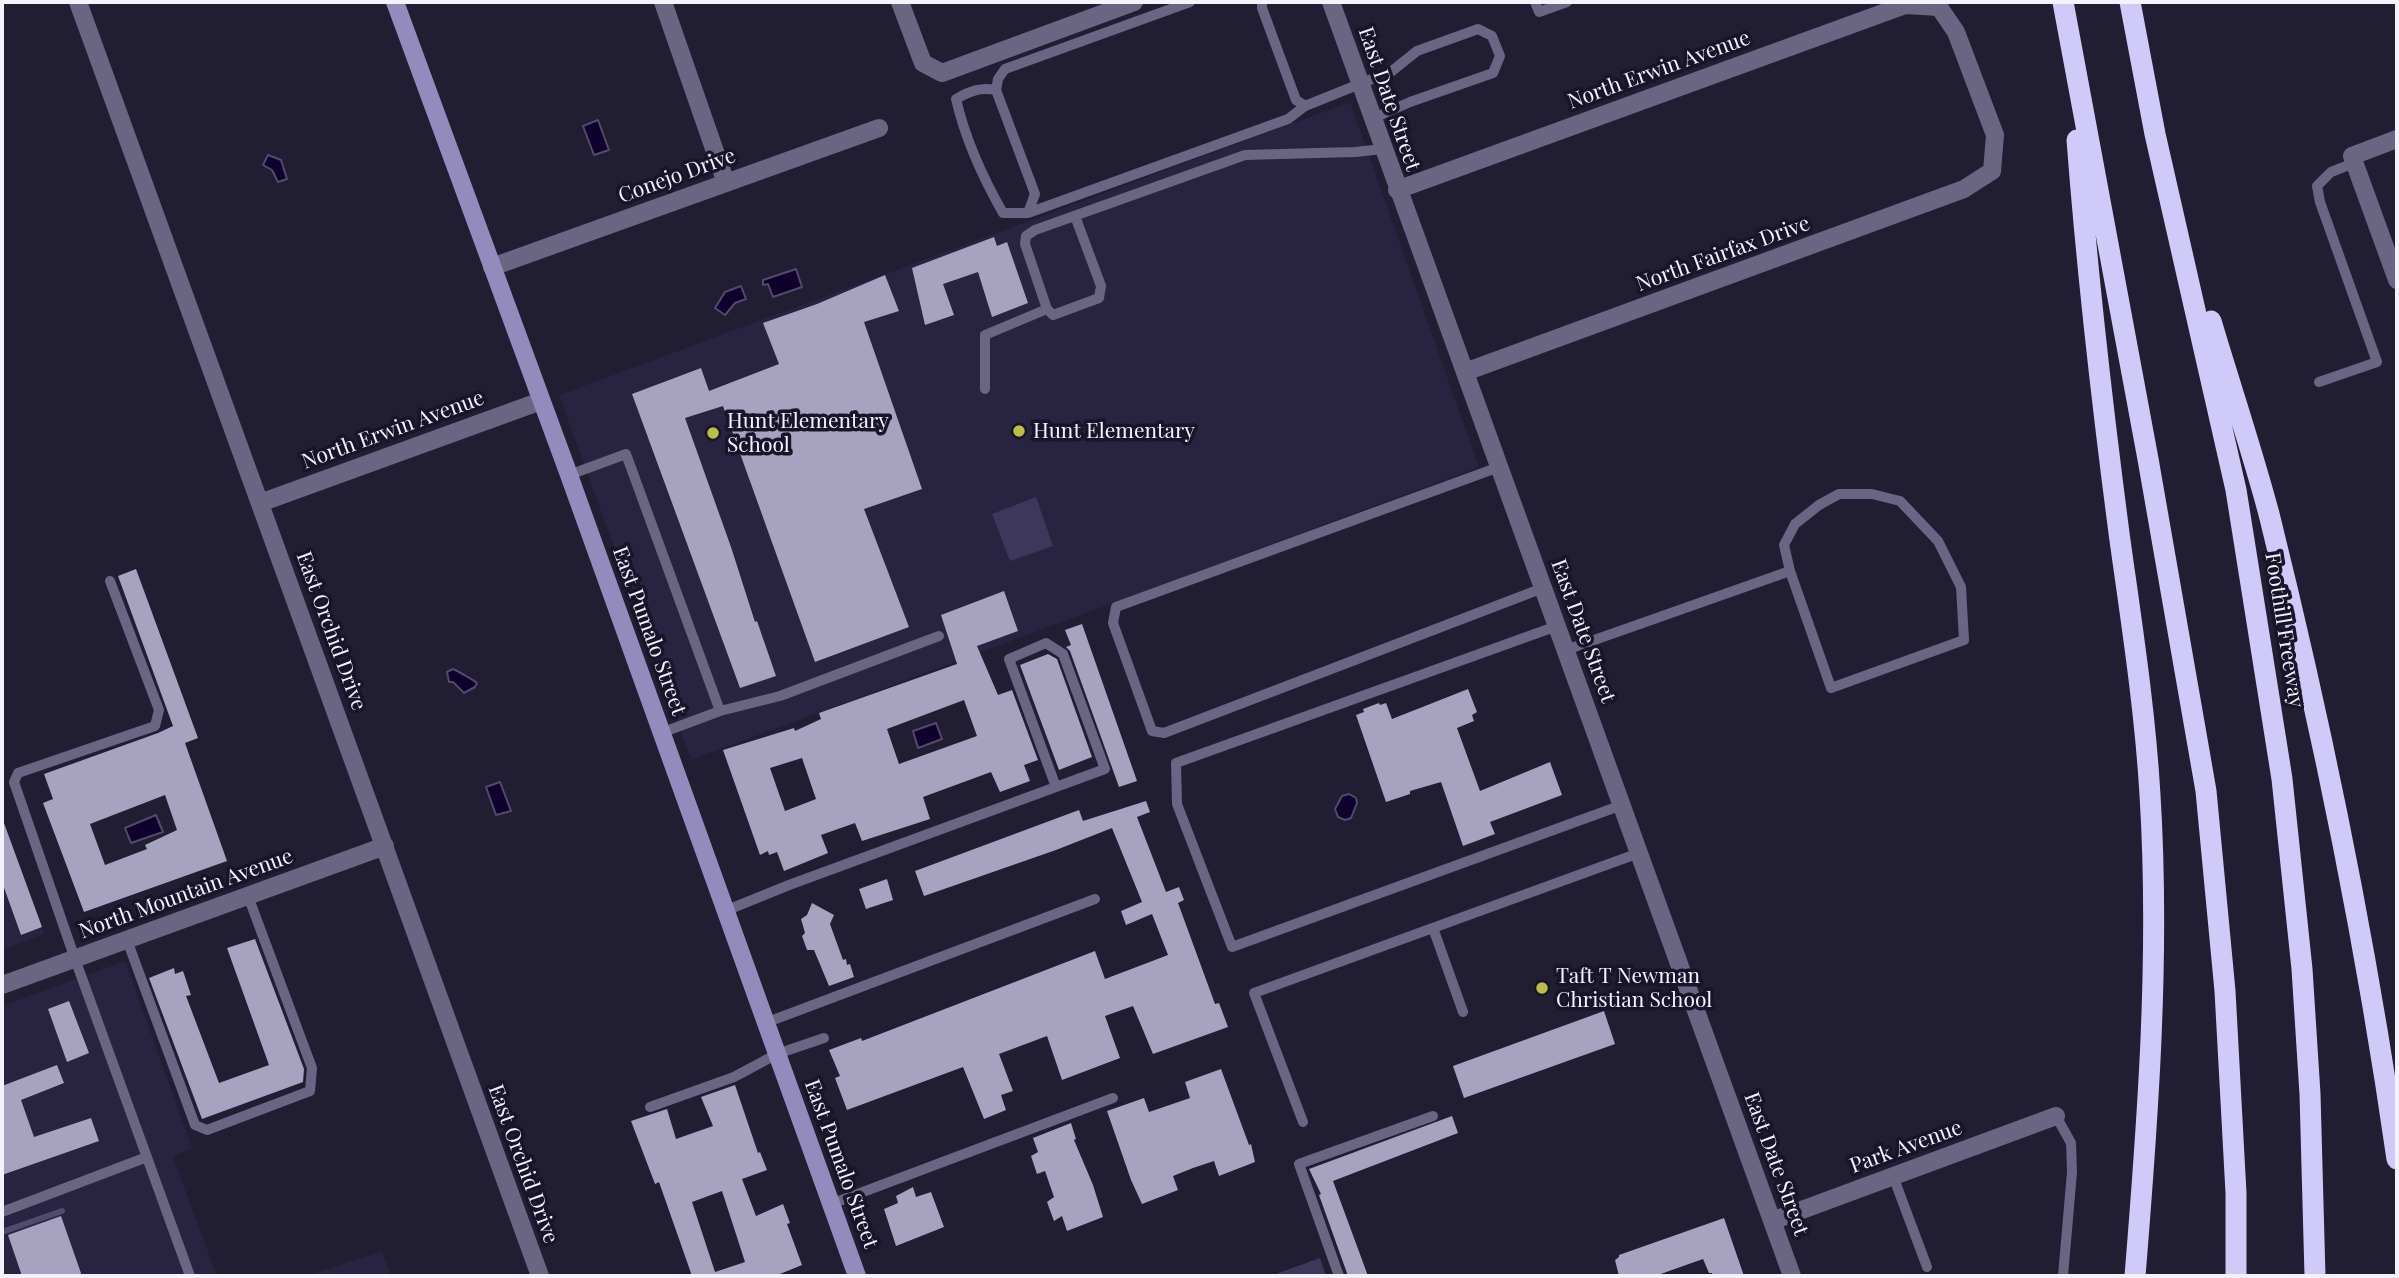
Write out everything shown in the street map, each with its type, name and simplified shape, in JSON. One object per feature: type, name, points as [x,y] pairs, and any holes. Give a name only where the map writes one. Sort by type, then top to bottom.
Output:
[{"type":"highway","points":[[2063,2],[2148,459],[2206,791],[2225,1005],[2236,1193],[2236,1276]]},
{"type":"highway","name":"Foothill Freeway","points":[[2130,2],[2155,134],[2236,490],[2283,779],[2302,969],[2311,1094],[2315,1276]]},
{"type":"highway","points":[[2068,30],[2087,273],[2137,668],[2150,795],[2154,898],[2149,1103],[2135,1276]]},
{"type":"highway","points":[[2155,134],[2271,526],[2338,814],[2362,934],[2397,1159]]},
{"type":"street","name":"East Orchid Drive","points":[[78,2],[540,1276]]},
{"type":"street","name":"East Pumalo Street","points":[[395,2],[569,475],[857,1276]]},
{"type":"street","points":[[663,2],[726,183]]},
{"type":"street","points":[[900,2],[923,62],[942,73],[1134,2]]},
{"type":"street","name":"East Date Street","points":[[1331,2],[1792,1276]]},
{"type":"street","name":"North Erwin Avenue","points":[[1397,190],[1905,5],[1939,4]]},
{"type":"street","name":"North Fairfax Drive","points":[[1465,372],[1964,190],[1992,171],[1994,135],[1956,32],[1939,4]]},
{"type":"street","name":"Conejo Drive","points":[[492,267],[878,128]]},
{"type":"street","points":[[2397,139],[2353,160],[2397,280]]},
{"type":"street","name":"North Erwin Avenue","points":[[260,503],[541,401]]},
{"type":"street","name":"North Mountain Avenue","points":[[2,985],[385,846]]},
{"type":"street","name":"Park Avenue","points":[[1773,1221],[2056,1116]]},
{"type":"lane","points":[[1028,213],[1035,194],[996,90],[998,79],[1005,69],[1190,2]]},
{"type":"lane","points":[[1262,2],[1296,100],[1305,106]]},
{"type":"lane","points":[[1535,2],[1539,12],[1567,2]]},
{"type":"lane","points":[[996,90],[984,88],[956,99],[960,116],[990,191],[1003,213],[1028,213],[1288,119],[1305,106],[1392,71],[1417,51],[1478,29],[1492,36],[1500,56],[1493,73],[1410,102],[1372,119]]},
{"type":"lane","points":[[1075,216],[1101,286],[1099,298],[1053,315],[1047,309],[1026,244],[1026,236],[1035,230],[1245,155],[1383,149]]},
{"type":"lane","points":[[2319,382],[2377,362],[2320,202],[2317,186],[2330,172],[2353,160]]},
{"type":"lane","points":[[985,389],[985,335],[1047,309]]},
{"type":"lane","points":[[569,475],[626,454],[720,711]]},
{"type":"lane","points":[[1499,467],[1116,607],[1113,623],[1152,731],[1164,733],[1543,588]]},
{"type":"lane","points":[[1839,494],[1872,494],[1900,501],[1938,541],[1961,587],[1964,640],[1830,688],[1790,570],[1784,545],[1795,524],[1819,505],[1839,494]]},
{"type":"lane","points":[[1566,650],[1790,570]]},
{"type":"lane","points":[[110,581],[159,710],[155,726],[18,773],[14,782],[190,1276]]},
{"type":"lane","points":[[1557,626],[1176,764],[1177,804],[1232,947],[1622,805]]},
{"type":"lane","points":[[661,733],[720,711],[780,696],[939,636]]},
{"type":"lane","points":[[725,911],[1105,769],[1063,654],[1046,643],[1009,659],[1056,787]]},
{"type":"lane","points":[[1303,1122],[1254,993],[1639,853]]},
{"type":"lane","points":[[127,940],[195,1125],[207,1129],[310,1091],[312,1068],[248,895]]},
{"type":"lane","points":[[765,1023],[1095,899]]},
{"type":"lane","points":[[1433,928],[1463,1012]]},
{"type":"lane","points":[[650,1107],[734,1077],[777,1054],[824,1038]]},
{"type":"lane","points":[[831,1204],[1113,1098]]},
{"type":"lane","points":[[1339,1276],[1299,1164],[1433,1116]]},
{"type":"lane","points":[[2056,1116],[2071,1143],[2072,1172],[2063,1276]]},
{"type":"lane","points":[[2,1212],[147,1157]]},
{"type":"lane","points":[[1893,1176],[1927,1267]]},
{"type":"shaded area","name":"Hunt Elementary","points":[[1350,102],[1479,467],[691,760],[559,395]]},
{"type":"shaded area","points":[[598,120],[609,150],[594,155],[583,126]]},
{"type":"shaded area","points":[[268,155],[281,160],[287,179],[278,182],[272,170],[263,165]]},
{"type":"shaded area","points":[[796,269],[802,287],[773,297],[768,284],[763,285],[763,280]]},
{"type":"shaded area","points":[[741,286],[746,299],[735,303],[725,315],[715,308],[725,292]]},
{"type":"shaded area","points":[[1036,497],[1053,546],[1010,561],[992,514]]},
{"type":"shaded area","points":[[453,669],[477,683],[475,687],[464,693],[453,682],[449,682],[447,672]]},
{"type":"shaded area","points":[[936,723],[942,739],[918,748],[913,731]]},
{"type":"shaded area","points":[[500,782],[511,811],[496,815],[486,787]]},
{"type":"shaded area","points":[[1349,794],[1356,798],[1357,803],[1351,818],[1345,820],[1338,817],[1335,809],[1342,796]]},
{"type":"shaded area","points":[[156,815],[163,832],[131,843],[125,828]]},
{"type":"shaded area","points":[[2,818],[44,934],[2,950]]},
{"type":"shaded area","points":[[125,961],[192,1148],[173,1157],[217,1276],[2,1276],[2,1006]]},
{"type":"shaded area","points":[[382,1251],[391,1276],[305,1276]]},
{"type":"shaded area","points":[[1320,1258],[1326,1276],[1270,1276]]},
{"type":"building","points":[[994,237],[997,246],[1007,242],[1028,303],[992,317],[978,272],[943,284],[954,315],[925,325],[912,268]]},
{"type":"building","points":[[885,275],[899,311],[864,322],[922,489],[864,509],[909,627],[815,662],[723,406],[685,418],[776,676],[740,688],[632,394],[701,368],[709,391],[779,364],[763,323]]},
{"type":"building","points":[[136,569],[198,738],[185,743],[227,861],[84,912],[43,803],[53,799],[44,774],[173,726],[118,576]],"holes":[[[165,795],[177,830],[145,845],[147,849],[105,865],[90,824]]]},
{"type":"building","points":[[1004,591],[1018,631],[977,646],[998,695],[1012,690],[1038,760],[1024,765],[1030,781],[1000,792],[991,772],[923,797],[930,819],[862,841],[855,823],[821,835],[828,853],[784,871],[777,852],[769,855],[768,851],[760,855],[723,750],[794,728],[795,731],[821,719],[819,713],[957,664],[941,615]],"holes":[[[964,700],[977,736],[899,764],[887,729]],[[802,758],[816,799],[785,811],[770,768]]]},
{"type":"building","points":[[1082,624],[1137,781],[1119,787],[1070,651],[1066,647],[1071,645],[1065,630]]},
{"type":"building","points":[[1048,654],[1057,659],[1092,757],[1059,770],[1020,665]]},
{"type":"building","points":[[1468,689],[1477,712],[1472,715],[1474,721],[1457,728],[1480,791],[1550,762],[1562,795],[1490,822],[1495,834],[1463,846],[1441,782],[1410,791],[1410,794],[1386,802],[1356,715],[1364,712],[1363,709],[1386,703],[1392,719]]},
{"type":"building","points":[[1146,801],[1150,812],[1137,817],[1166,892],[1179,887],[1184,900],[1178,903],[1215,1004],[1219,1003],[1228,1027],[1153,1054],[1133,1006],[1105,1016],[1120,1058],[1062,1080],[1047,1036],[999,1054],[1013,1091],[1001,1095],[1006,1110],[984,1119],[963,1067],[847,1110],[835,1078],[840,1076],[829,1050],[861,1038],[862,1041],[1095,951],[1105,979],[1168,955],[1152,914],[1126,925],[1121,911],[1142,902],[1112,828],[924,896],[915,871],[1079,810],[1083,821]]},
{"type":"building","points":[[4,823],[42,927],[21,935],[2,882]]},
{"type":"building","points":[[887,879],[893,900],[866,909],[859,889]]},
{"type":"building","points":[[812,903],[834,915],[830,924],[843,960],[846,959],[847,965],[850,964],[854,977],[829,986],[814,950],[807,950],[802,936],[805,933],[801,919],[807,915]]},
{"type":"building","points":[[255,939],[304,1069],[303,1082],[202,1119],[149,978],[174,968],[175,974],[183,971],[191,995],[186,996],[219,1083],[269,1065],[227,948]]},
{"type":"building","points":[[69,1001],[89,1053],[67,1062],[48,1009]]},
{"type":"building","points":[[1604,1011],[1615,1044],[1464,1098],[1453,1066]]},
{"type":"building","points":[[57,1065],[64,1083],[21,1100],[34,1137],[91,1118],[99,1141],[2,1175],[2,1086]]},
{"type":"building","points":[[1221,1069],[1249,1145],[1251,1144],[1255,1162],[1219,1176],[1214,1161],[1193,1168],[1173,1176],[1178,1190],[1142,1204],[1107,1111],[1144,1098],[1149,1112],[1190,1098],[1185,1082]]},
{"type":"building","points":[[735,1085],[758,1153],[760,1152],[767,1170],[742,1179],[756,1216],[783,1204],[790,1223],[787,1224],[802,1265],[775,1276],[692,1276],[659,1182],[655,1184],[631,1121],[667,1109],[676,1139],[713,1126],[701,1097]],"holes":[[[722,1191],[745,1262],[715,1272],[692,1202]]]},
{"type":"building","points":[[1452,1116],[1458,1133],[1333,1181],[1368,1276],[1348,1276],[1319,1195],[1321,1194],[1309,1169]]},
{"type":"building","points":[[1071,1123],[1076,1139],[1074,1140],[1103,1217],[1067,1231],[1062,1216],[1054,1221],[1047,1202],[1054,1197],[1045,1171],[1037,1174],[1031,1156],[1038,1152],[1033,1138]]},
{"type":"building","points":[[913,1187],[916,1197],[931,1192],[944,1227],[896,1246],[884,1209],[898,1203],[896,1196]]},
{"type":"building","points":[[61,1216],[82,1276],[22,1276],[8,1235]]},
{"type":"building","points":[[1724,1218],[1744,1276],[1713,1276],[1703,1259],[1655,1276],[1619,1276],[1615,1260],[1619,1255]]},
{"type":"waterway","points":[[2,1232],[62,1211]]},
{"type":"place","name":"Hunt Elementary","points":[[1019,431]]},
{"type":"place","name":"Hunt Elementary School","points":[[713,433]]},
{"type":"place","name":"Taft T Newman Christian School","points":[[1542,988]]}]
